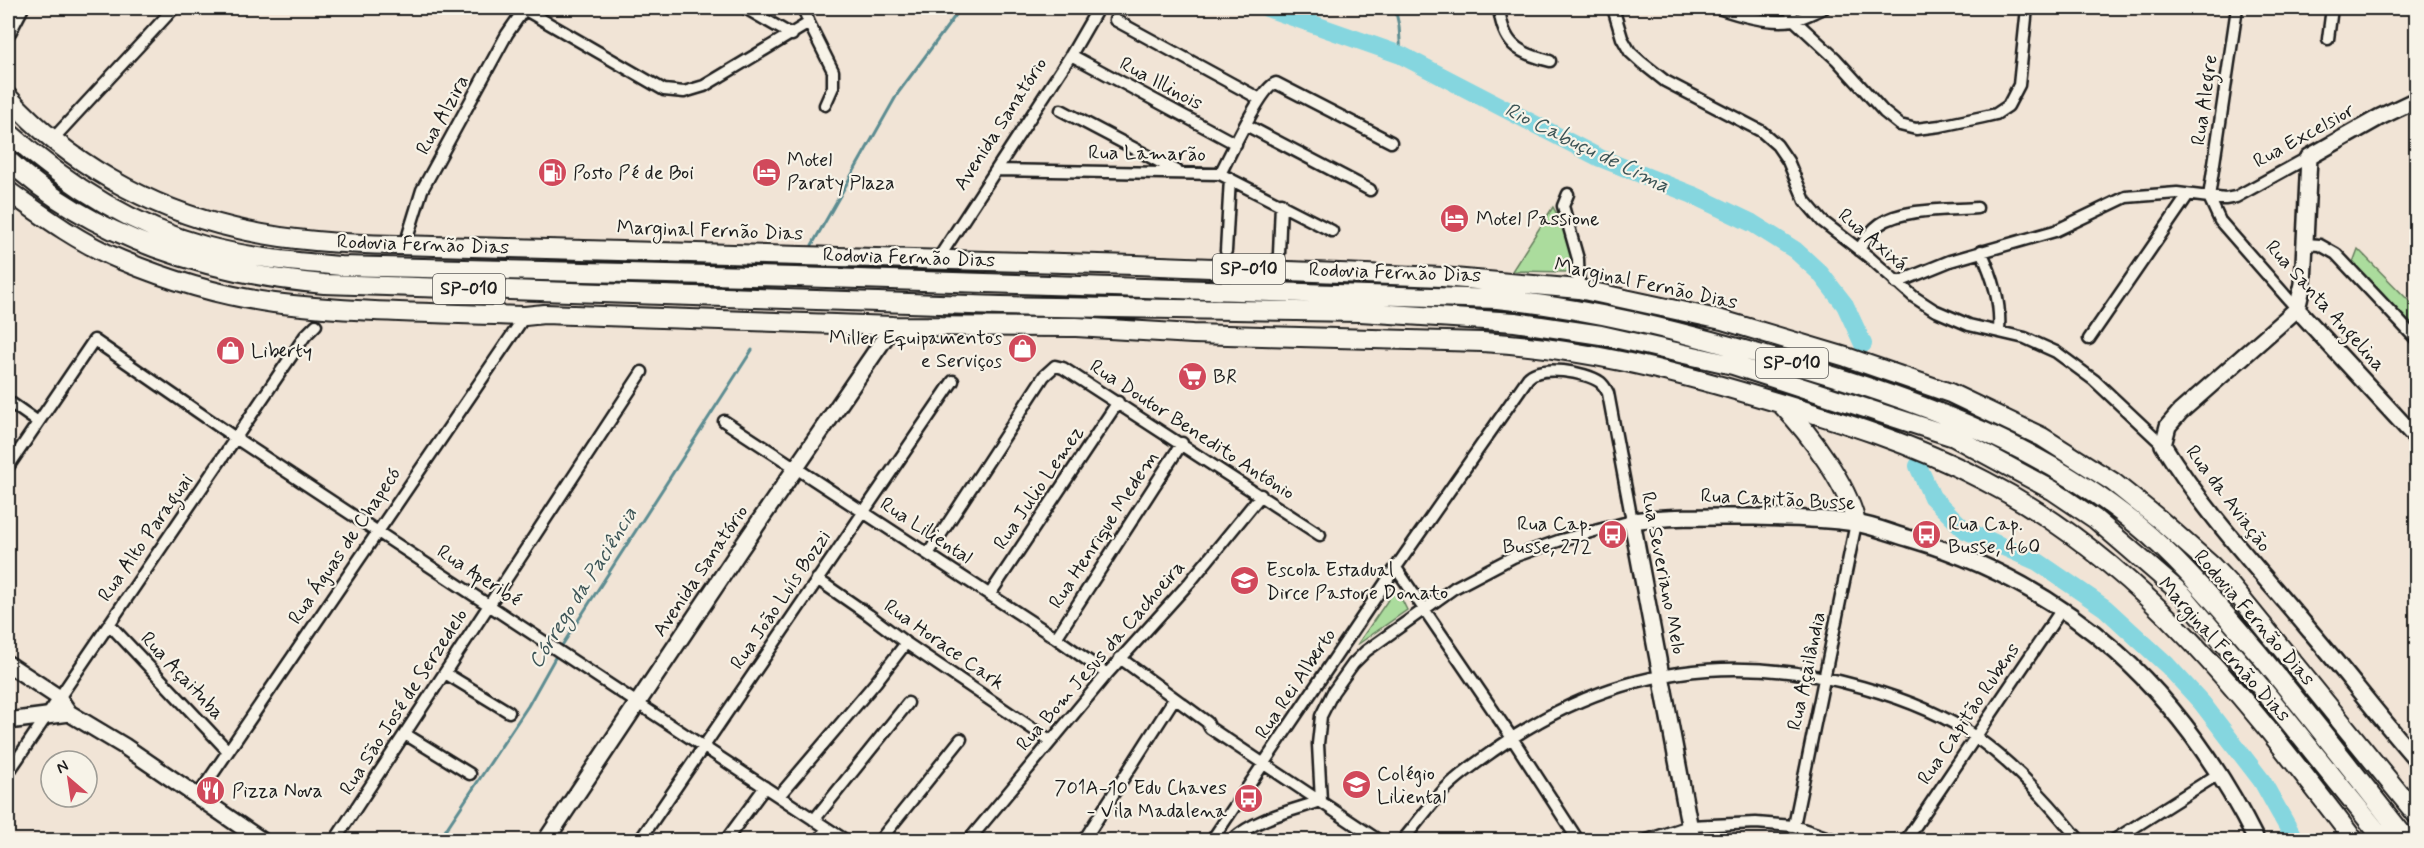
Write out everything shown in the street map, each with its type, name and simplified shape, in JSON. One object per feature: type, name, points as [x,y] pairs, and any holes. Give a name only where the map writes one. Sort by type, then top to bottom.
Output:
[{"type":"highway","name":"Marginal Fernão Dias","points":[[8,97],[52,140],[76,158],[146,198],[192,216],[235,229],[309,239],[405,245],[938,259],[1442,277],[1579,289],[1695,313],[1846,357],[1950,393],[2042,437],[2113,482],[2212,566],[2301,670],[2416,814]]},
{"type":"highway","name":"Rodovia Fernão Dias","points":[[8,132],[66,178],[108,205],[153,226],[202,245],[243,255],[289,262],[340,266],[795,277],[1497,299],[1567,308],[1677,331],[1828,374],[1962,421],[2055,468],[2107,502],[2149,535],[2199,582],[2408,840]]},
{"type":"highway","name":"Rodovia Fernão Dias","points":[[8,160],[44,189],[119,232],[163,251],[203,264],[281,280],[324,284],[991,306],[1360,312],[1515,322],[1601,335],[1732,365],[1954,438],[2052,490],[2095,519],[2183,595],[2260,686],[2384,840]]},
{"type":"highway","name":"Marginal Fernão Dias","points":[[8,191],[76,236],[118,259],[172,279],[218,292],[273,303],[342,309],[525,316],[544,314],[893,326],[1076,327],[1193,334],[1508,343],[1627,362],[1686,375],[1858,426],[1956,467],[2007,493],[2080,540],[2127,577],[2192,641],[2297,767],[2354,840]]},
{"type":"highway","points":[[1780,404],[1800,424],[1823,457],[1849,501],[1856,523]]},
{"type":"street","points":[[8,29],[20,8]]},
{"type":"street","points":[[52,140],[174,8]]},
{"type":"street","points":[[524,8],[664,90],[674,93],[704,86],[809,23]]},
{"type":"street","name":"Rua Alzira","points":[[405,245],[422,190],[507,34],[524,8]]},
{"type":"street","points":[[745,8],[792,35]]},
{"type":"street","points":[[803,8],[833,71],[833,87],[825,105]]},
{"type":"street","points":[[1499,8],[1504,33],[1516,49],[1530,56],[1550,61]]},
{"type":"street","name":"Rua Axixá","points":[[1613,8],[1622,38],[1630,52],[1665,81],[1761,131],[1777,145],[1788,161],[1797,186],[1812,210],[1832,230],[1859,250],[1896,283],[1914,297],[1952,318],[1969,325],[1999,331],[2041,344],[2081,369],[2163,446]]},
{"type":"street","points":[[1718,8],[1754,18],[1794,20],[1824,8]]},
{"type":"street","points":[[1789,8],[1794,20],[1836,59],[1884,112],[1900,125],[1916,129],[1996,114],[2008,106],[2019,85],[2027,8]]},
{"type":"street","name":"Rua Alegre","points":[[2209,197],[2237,8]]},
{"type":"street","points":[[2328,39],[2332,8]]},
{"type":"street","name":"Avenida Sanatório","points":[[938,259],[998,170],[1097,10]]},
{"type":"street","points":[[1115,21],[1260,99]]},
{"type":"street","name":"Rua Illinois","points":[[1071,55],[1236,144]]},
{"type":"street","name":"Rua Lamarão","points":[[998,170],[1180,173],[1225,176],[1236,144],[1260,99],[1271,85],[1279,83],[1391,142]]},
{"type":"street","name":"Rua Excelsior","points":[[1896,283],[1980,251],[2055,231],[2126,197],[2162,194],[2225,199],[2236,197],[2380,117],[2416,100]]},
{"type":"street","points":[[1061,110],[1180,173]]},
{"type":"street","points":[[1246,125],[1370,190]]},
{"type":"street","points":[[2297,309],[2303,284],[2309,157]]},
{"type":"street","points":[[1227,251],[1225,176],[1332,231]]},
{"type":"street","points":[[1568,194],[1563,206],[1578,259],[1579,289]]},
{"type":"street","points":[[2089,339],[2188,195]]},
{"type":"street","name":"Rua Santa Angelina","points":[[2209,197],[2220,220],[2297,309],[2415,432]]},
{"type":"street","points":[[1279,254],[1281,203]]},
{"type":"street","points":[[1859,250],[1869,234],[1881,223],[1899,215],[1977,208]]},
{"type":"street","points":[[2305,244],[2320,245],[2336,254],[2416,339]]},
{"type":"street","points":[[1980,251],[1994,279],[1999,331]]},
{"type":"street","name":"Rua da Aviação","points":[[2297,309],[2180,412],[2168,426],[2163,446],[2187,483],[2256,571],[2331,654],[2416,759]]},
{"type":"street","name":"Rua Águas de Chapecó","points":[[197,797],[525,316]]},
{"type":"street","name":"Rua Alto Paraguai","points":[[8,773],[305,336],[316,325]]},
{"type":"street","name":"Avenida Sanatório","points":[[546,840],[893,326]]},
{"type":"street","name":"Rua Aperibé","points":[[38,422],[94,340],[237,439],[845,840]]},
{"type":"street","name":"Rua Doutor Benedito Antônio","points":[[928,554],[1052,367],[1064,368],[1320,535]]},
{"type":"street","name":"Rua Severiano Melo","points":[[1534,372],[1549,370],[1576,374],[1593,378],[1605,387],[1691,833]]},
{"type":"street","name":"Rua São José de Serzedelo","points":[[335,840],[642,372]]},
{"type":"street","name":"Rua Rei Alberto","points":[[1212,840],[1396,567],[1534,372]]},
{"type":"street","name":"Rua João Luís Bozzi","points":[[640,840],[953,381]]},
{"type":"street","points":[[8,402],[38,422],[8,467]]},
{"type":"street","name":"Rua Julio Lemez","points":[[990,594],[1118,402]]},
{"type":"street","name":"Rua Liliental","points":[[724,421],[990,594],[1107,674]]},
{"type":"street","name":"Rua Henrique Medem","points":[[1056,638],[1182,443]]},
{"type":"street","name":"Rua Bom Jesus da Cachoeira","points":[[969,840],[1120,658],[1190,582],[1261,495]]},
{"type":"street","name":"Rua Capitão Busse","points":[[1322,801],[1318,731],[1327,702],[1353,664],[1366,651],[1454,588],[1513,557],[1561,540],[1632,521],[1697,517],[1794,518],[1856,523],[1969,559],[2013,580],[2062,609],[2096,633],[2149,682],[2169,704],[2220,773],[2256,840]]},
{"type":"street","name":"Rua Açailândia","points":[[1794,826],[1856,523]]},
{"type":"street","points":[[1396,567],[1578,840]]},
{"type":"street","name":"Rua Horace Cark","points":[[817,579],[906,643],[1051,741]]},
{"type":"street","name":"Rua Capitão Rubens","points":[[1906,840],[2062,609]]},
{"type":"street","name":"Rua Açaituba","points":[[109,624],[228,751]]},
{"type":"street","points":[[779,796],[876,682],[906,643]]},
{"type":"street","points":[[1120,658],[1207,722],[1210,728],[1378,840]]},
{"type":"street","points":[[8,664],[58,698],[69,713],[124,746],[261,840]]},
{"type":"street","points":[[1403,840],[1447,787],[1466,770],[1554,712],[1578,701],[1661,674],[1748,668],[1824,676],[1883,693],[1934,714],[1976,737],[2038,790],[2079,840]]},
{"type":"street","points":[[445,673],[509,712]]},
{"type":"street","points":[[1084,840],[1174,699]]},
{"type":"street","points":[[814,820],[908,704]]},
{"type":"street","points":[[8,721],[69,713]]},
{"type":"street","points":[[405,734],[470,774]]},
{"type":"street","points":[[880,840],[962,740]]},
{"type":"street","points":[[2114,840],[2220,773]]},
{"type":"street","points":[[726,840],[765,787]]},
{"type":"street","points":[[1232,840],[1250,827],[1272,817],[1322,801]]},
{"type":"street","points":[[1647,840],[1756,823],[1794,826],[1835,840]]},
{"type":"street","points":[[818,840],[827,829]]},
{"type":"green space","points":[[1553,207],[1571,248],[1571,265],[1568,272],[1512,271]]},
{"type":"green space","points":[[2358,249],[2416,308],[2416,334],[2352,265]]},
{"type":"green space","points":[[1394,591],[1398,592],[1407,610],[1357,645]]},
{"type":"waterway","name":"Córrego da Paciência","points":[[812,245],[898,93],[961,8]]},
{"type":"waterway","name":"Rio Cabuçu de Cima","points":[[1267,8],[1401,55],[1600,158],[1693,195],[1752,223],[1795,250],[1820,273],[1845,305],[1863,344]]},
{"type":"waterway","points":[[1395,8],[1401,55]]},
{"type":"waterway","name":"Córrego da Paciência","points":[[439,840],[528,706],[561,647],[752,350]]},
{"type":"waterway","name":"Rio Cabuçu de Cima","points":[[1918,466],[1932,497],[1965,530],[2038,562],[2105,608],[2167,665],[2202,703],[2262,781],[2295,840]]},
{"type":"place","name":"Motel Paraty Plaza","points":[[766,172]]},
{"type":"place","name":"Posto Pé de Boi","points":[[552,173]]},
{"type":"place","name":"Motel Passione","points":[[1455,219]]},
{"type":"place","name":"Miller Equipamentos e Serviços","points":[[1023,349]]},
{"type":"place","name":"Liberty","points":[[230,351]]},
{"type":"place","name":"BR","points":[[1192,377]]},
{"type":"place","name":"Rua Cap. Busse, 272","points":[[1613,535]]},
{"type":"place","name":"Rua Cap. Busse, 460","points":[[1927,535]]},
{"type":"place","name":"Escola Estadual Dirce Pastore Donato","points":[[1245,581]]},
{"type":"place","name":"Colégio Liliental","points":[[1356,785]]},
{"type":"place","name":"Pizza Nova","points":[[211,791]]},
{"type":"place","name":"701A-10 Edu Chaves - Vila Madalena","points":[[1248,799]]}]
